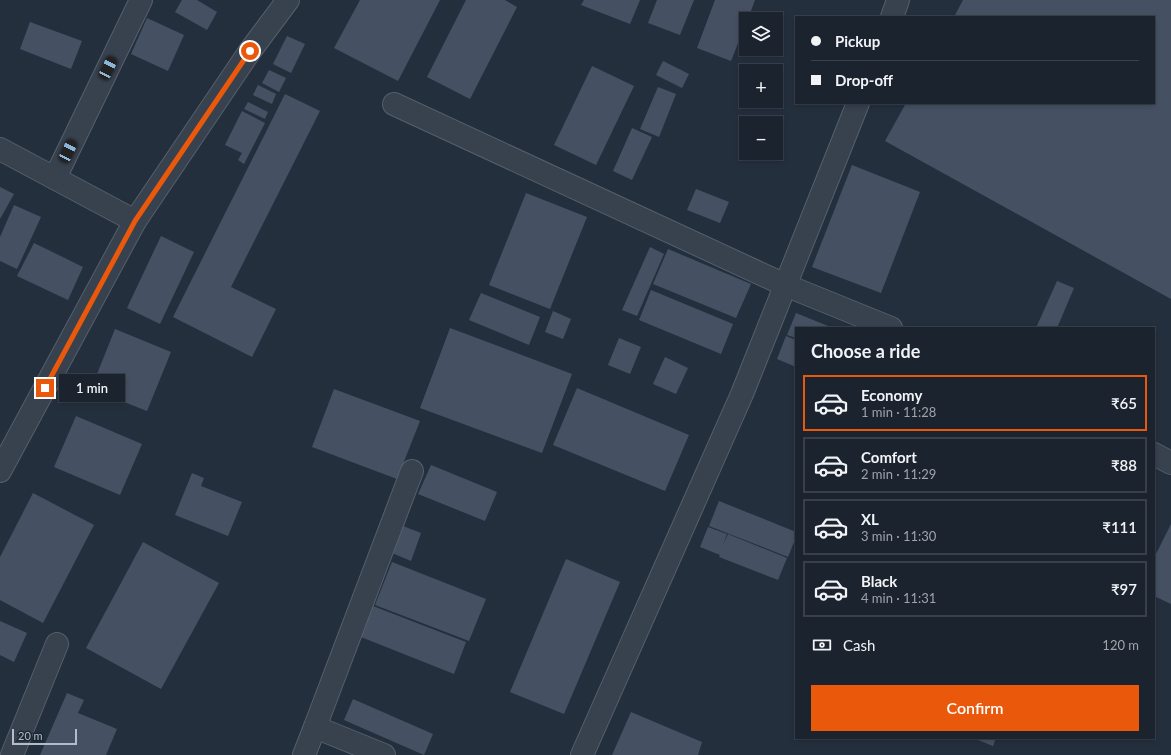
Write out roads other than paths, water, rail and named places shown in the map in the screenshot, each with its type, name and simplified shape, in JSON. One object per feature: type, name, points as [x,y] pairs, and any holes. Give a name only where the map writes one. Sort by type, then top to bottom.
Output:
[{"type":"street","points":[[55,178],[141,0]]},
{"type":"street","points":[[0,471],[135,221],[250,51],[288,0]]},
{"type":"street","points":[[892,16],[898,0]]},
{"type":"street","points":[[394,104],[785,285],[889,327]]},
{"type":"street","points":[[582,755],[742,394],[858,104]]},
{"type":"street","points":[[0,149],[135,221]]},
{"type":"street","points":[[1155,455],[1171,463]]},
{"type":"street","points":[[304,755],[412,471]]},
{"type":"street","points":[[12,755],[57,644]]},
{"type":"street","points":[[315,727],[384,755]]}]
